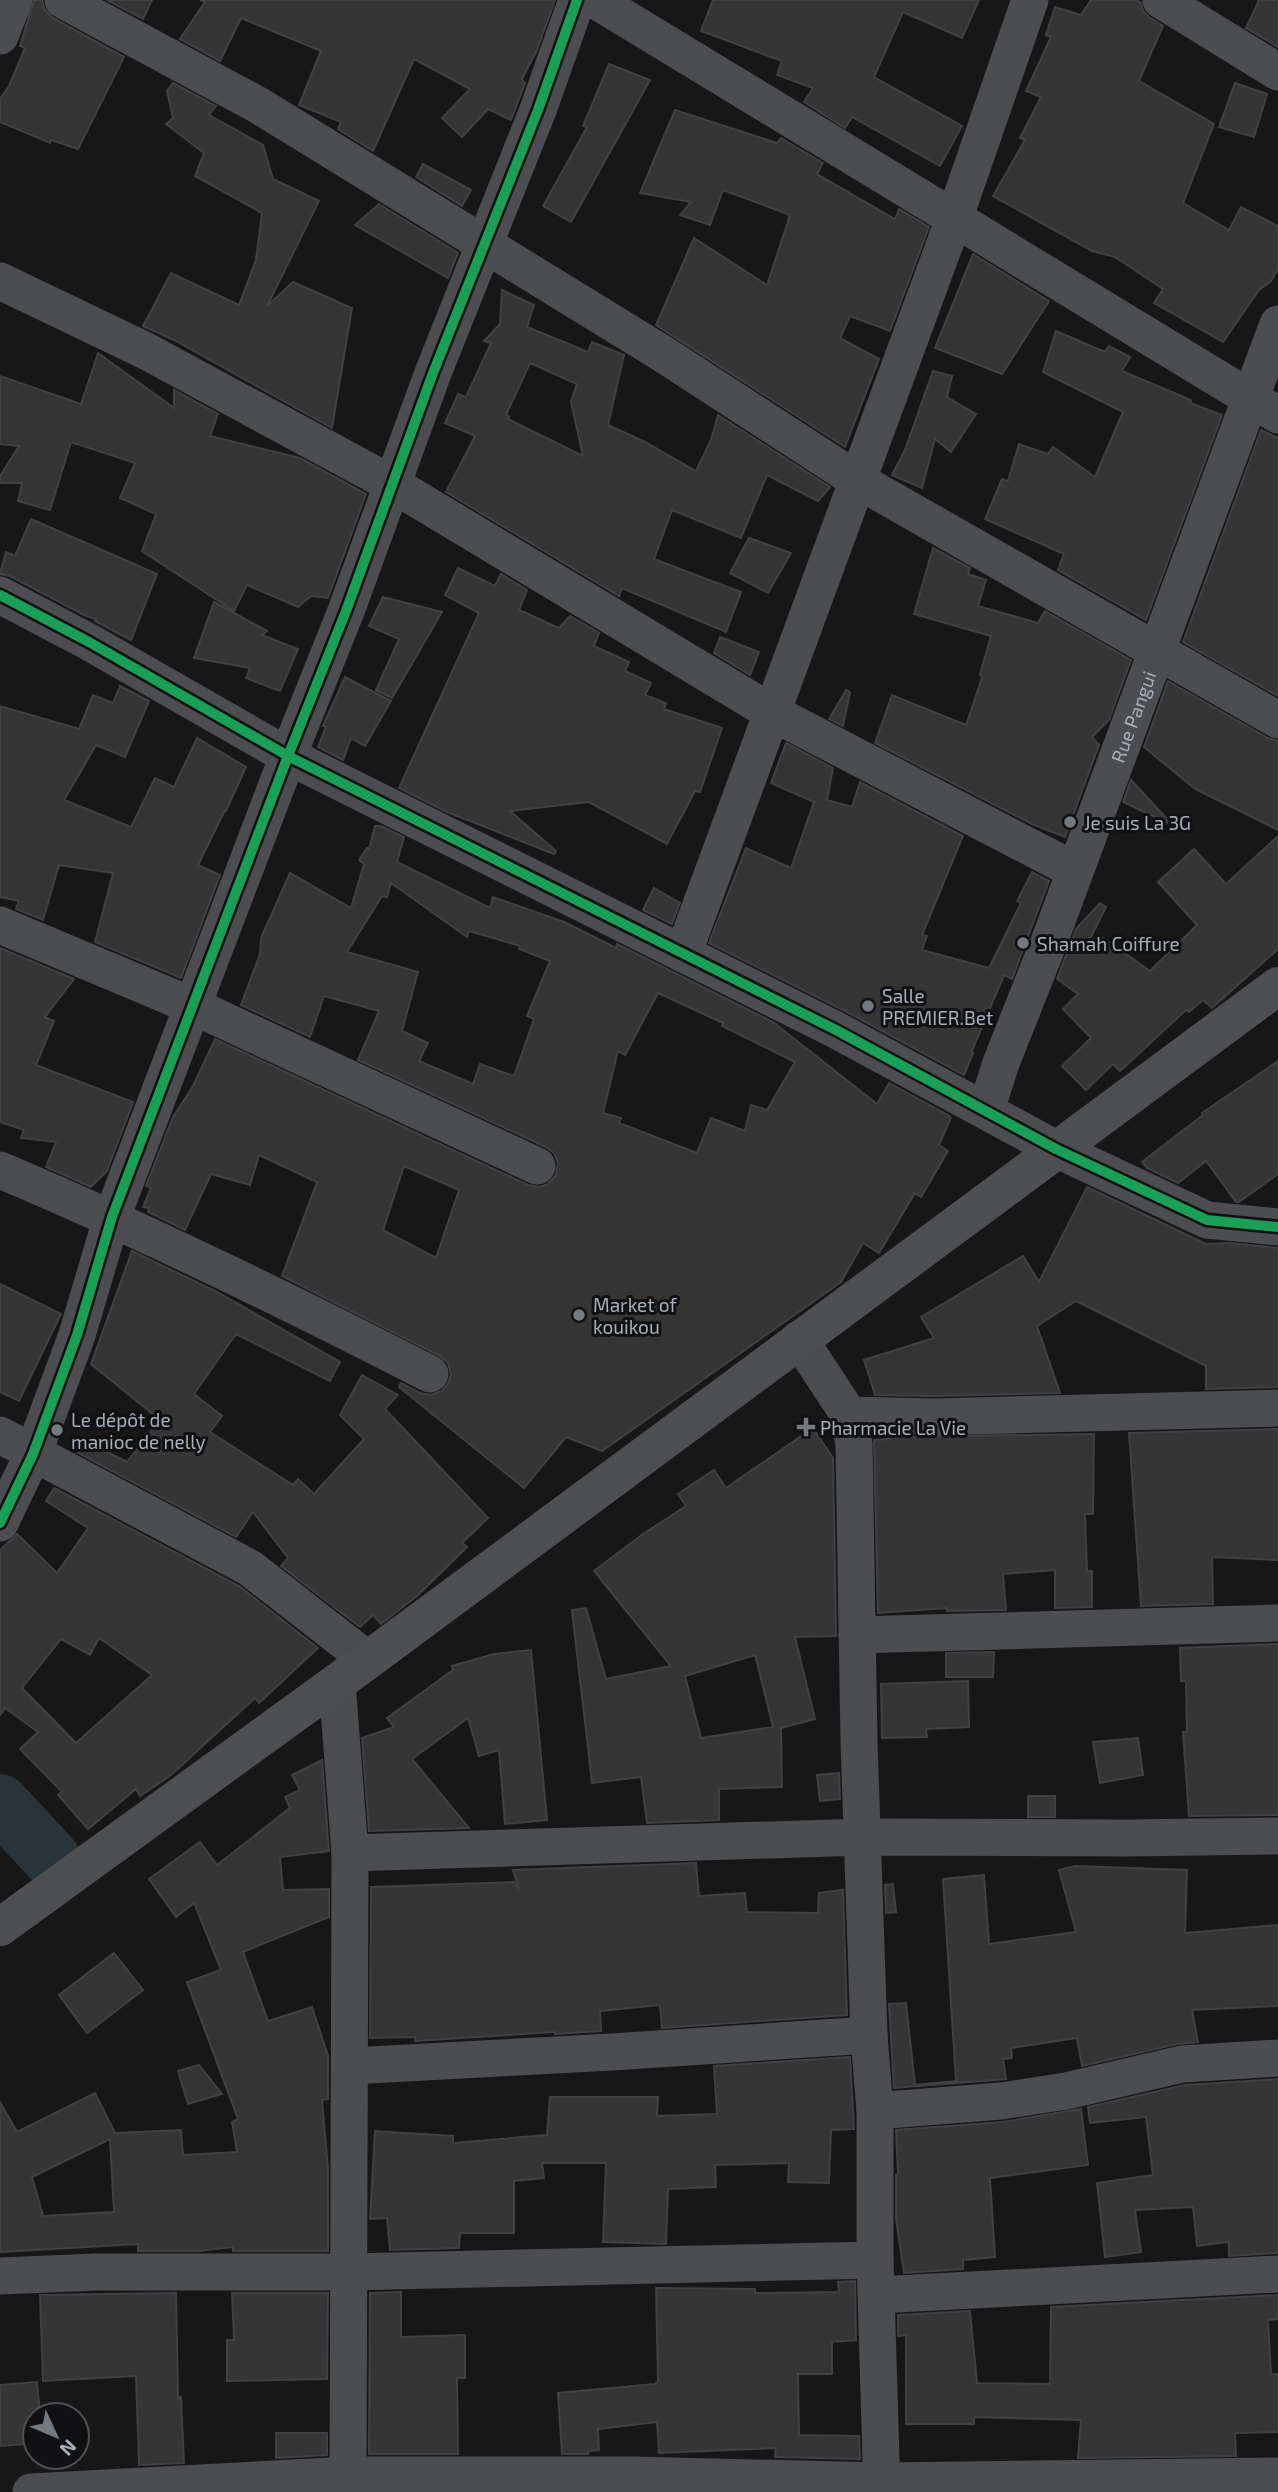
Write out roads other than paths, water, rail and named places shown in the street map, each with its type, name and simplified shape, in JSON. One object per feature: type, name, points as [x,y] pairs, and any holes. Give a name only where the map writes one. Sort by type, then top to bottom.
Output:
[{"type":"highway","points":[[0,1927],[368,1660],[1278,986]]},
{"type":"street","points":[[0,36],[14,0]]},
{"type":"street","points":[[63,0],[258,105],[663,354],[857,480],[1278,720]]},
{"type":"street","points":[[0,1522],[33,1454],[77,1335],[112,1217],[346,611],[484,244],[538,110],[577,0]]},
{"type":"street","points":[[595,0],[1264,407]]},
{"type":"street","points":[[682,954],[954,219],[1030,0]]},
{"type":"street","points":[[1161,0],[1278,72]]},
{"type":"street","points":[[0,281],[145,351],[393,484],[771,712],[1074,870]]},
{"type":"street","name":"Rue Pangui","points":[[986,1110],[1001,1063],[1049,942],[1156,649],[1264,407],[1278,324]]},
{"type":"street","points":[[0,595],[89,642],[288,756],[836,1030],[1056,1149],[1207,1220],[1278,1227]]},
{"type":"street","points":[[0,925],[193,1006],[537,1166]]},
{"type":"street","points":[[0,1170],[112,1217],[285,1299],[430,1374]]},
{"type":"street","points":[[799,1339],[849,1415],[854,1445],[869,2035],[875,2111],[882,2486]]},
{"type":"street","points":[[849,1415],[933,1417],[1278,1408]]},
{"type":"street","points":[[0,1435],[250,1568],[368,1660]]},
{"type":"street","points":[[857,1635],[1278,1623]]},
{"type":"street","points":[[337,1682],[350,1853],[348,2484]]},
{"type":"street","points":[[350,1853],[863,1837],[1278,1836]]},
{"type":"street","points":[[350,2066],[869,2035]]},
{"type":"street","points":[[875,2111],[1001,2101],[1066,2091],[1182,2064],[1278,2059]]},
{"type":"street","points":[[0,2277],[97,2272],[876,2277],[1278,2274]]},
{"type":"street","points":[[31,2492],[634,2475],[882,2486],[1278,2476]]},
{"type":"waterway","points":[[0,1803],[51,1858]]},
{"type":"place","name":"Je suis La 3G","points":[[1070,822]]},
{"type":"place","name":"Shamah Coiffure","points":[[1023,943]]},
{"type":"place","name":"Salle PREMIER.Bet","points":[[868,1006]]},
{"type":"place","name":"Market of kouikou","points":[[579,1315]]},
{"type":"place","name":"Pharmacie La Vie","points":[[806,1427]]},
{"type":"place","name":"Le dépôt de manioc de nelly","points":[[57,1430]]}]
